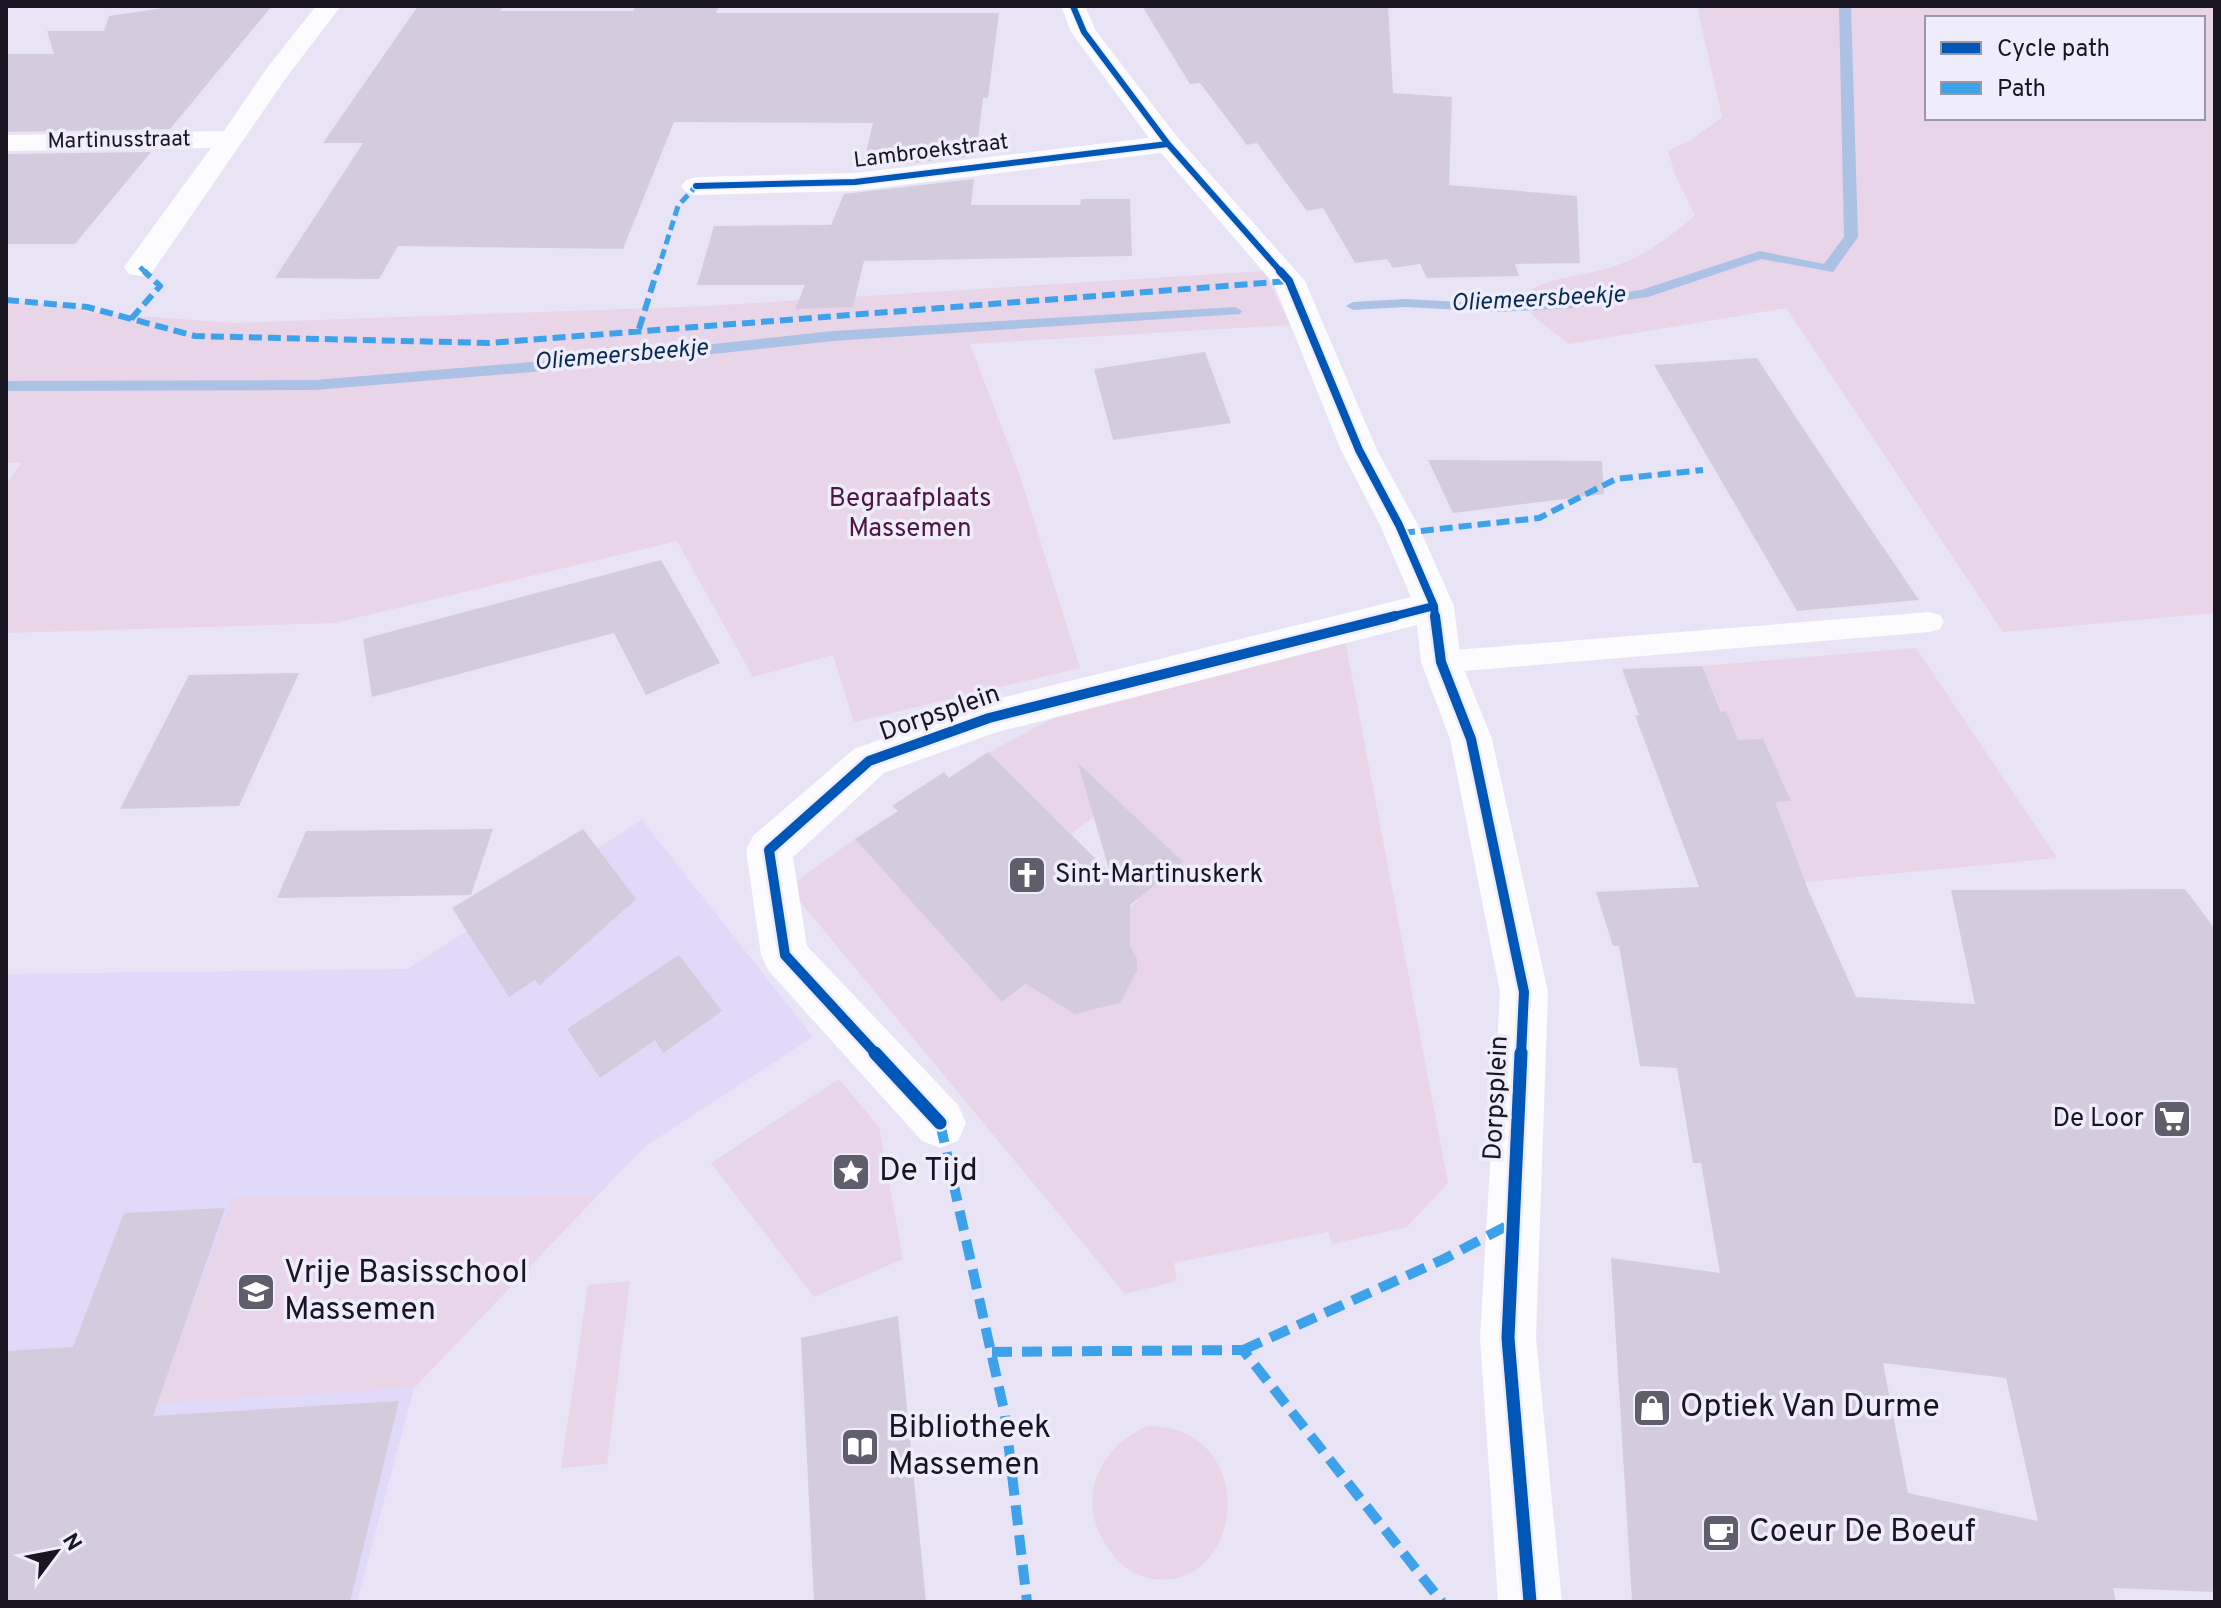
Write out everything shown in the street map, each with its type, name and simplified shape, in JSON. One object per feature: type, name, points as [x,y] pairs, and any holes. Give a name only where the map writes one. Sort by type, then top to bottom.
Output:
[{"type":"street","name":"Martinusstraat","points":[[140,267],[276,74],[329,6]]},
{"type":"street","points":[[1073,6],[1084,32],[1168,144]]},
{"type":"street","name":"Martinusstraat","points":[[6,143],[232,139]]},
{"type":"street","name":"Lambroekstraat","points":[[696,186],[855,182],[1168,144]]},
{"type":"street","name":"Dorpsplein","points":[[1168,144],[1289,281],[1359,450],[1402,533],[1434,606],[1441,662],[1471,739],[1524,992],[1508,1338],[1530,1602]]},
{"type":"street","name":"Dorpsplein","points":[[940,1123],[785,955],[769,850],[869,761],[989,718],[1434,606]]},
{"type":"lane","points":[[1441,662],[1930,622]]},
{"type":"shaded area","name":"Vrije Basisschool Massemen","points":[[642,820],[813,1037],[644,1147],[414,1388],[357,1602],[6,1602],[6,974],[407,969]]},
{"type":"green space","points":[[1697,6],[2215,6],[2215,613],[2003,632],[1786,308],[1569,344],[1532,315],[1528,291],[1548,282],[1630,260],[1665,240],[1695,215],[1676,177],[1668,151],[1691,140],[1722,117]]},
{"type":"green space","name":"Begraafplaats Massemen","points":[[1264,271],[1290,325],[970,344],[1019,473],[1080,668],[854,722],[833,655],[753,677],[677,541],[335,623],[6,633],[6,484],[21,463],[6,463],[6,302],[74,305],[86,312],[234,323],[707,306]]},
{"type":"green space","points":[[1345,640],[1448,1183],[1407,1227],[1332,1244],[1328,1232],[1174,1263],[1177,1281],[1125,1294],[788,887],[855,839],[1003,1002],[1138,901],[1135,897],[1182,862],[1116,800],[1071,834],[988,753],[1077,705]]},
{"type":"green space","points":[[1916,648],[2057,858],[1795,883],[1702,666]]},
{"type":"green space","points":[[839,1079],[879,1127],[903,1259],[814,1297],[711,1163]]},
{"type":"green space","points":[[597,1196],[414,1388],[156,1403],[233,1198]]},
{"type":"green space","points":[[630,1281],[607,1464],[561,1468],[588,1285]]},
{"type":"green space","points":[[1147,1426],[1184,1433],[1209,1452],[1224,1478],[1228,1507],[1222,1536],[1207,1560],[1184,1576],[1153,1579],[1132,1572],[1110,1552],[1097,1527],[1093,1492],[1097,1476],[1116,1447]]},
{"type":"building","points":[[177,6],[272,6],[170,129],[6,132],[6,54],[54,54],[47,31],[104,31],[109,16]]},
{"type":"building","points":[[418,6],[503,6],[500,11],[633,11],[636,6],[719,6],[716,13],[999,13],[988,98],[983,98],[976,156],[854,170],[859,159],[864,161],[873,123],[674,122],[623,249],[398,246],[379,279],[275,278],[363,143],[323,143]]},
{"type":"building","points":[[1142,6],[1388,6],[1393,93],[1452,97],[1449,185],[1577,196],[1580,263],[1515,264],[1519,276],[1427,278],[1420,264],[1393,268],[1387,259],[1355,263],[1323,208],[1307,211],[1257,143],[1247,145],[1200,83],[1190,84]]},
{"type":"building","points":[[151,152],[75,244],[6,244],[6,154]]},
{"type":"building","points":[[974,179],[971,205],[1080,205],[1081,199],[1130,199],[1132,256],[864,261],[853,307],[795,309],[805,285],[697,285],[714,226],[831,225],[844,194]]},
{"type":"building","points":[[1205,352],[1231,423],[1113,440],[1094,369]]},
{"type":"building","points":[[1757,358],[1919,600],[1797,611],[1654,365]]},
{"type":"building","points":[[1428,460],[1602,461],[1604,494],[1453,513]]},
{"type":"building","points":[[661,560],[720,663],[646,695],[614,633],[372,697],[363,639]]},
{"type":"building","points":[[1702,666],[1721,712],[1726,711],[1738,740],[1763,739],[1791,801],[1775,802],[1809,892],[1856,997],[1975,1004],[1951,890],[2185,889],[2215,929],[2215,1592],[2113,1588],[2116,1602],[1632,1602],[1611,1258],[1720,1273],[1701,1163],[1693,1163],[1677,1068],[1640,1066],[1619,946],[1613,946],[1596,892],[1699,887],[1635,715],[1639,715],[1622,669]],"holes":[[[1883,1363],[2006,1378],[2038,1521],[1908,1493]]]},
{"type":"building","points":[[299,673],[239,806],[120,809],[189,675]]},
{"type":"building","name":"Sint-Martinuskerk","points":[[988,752],[1110,873],[1078,763],[1183,862],[1130,905],[1130,946],[1137,959],[1137,971],[1120,1003],[1075,1014],[1026,984],[1002,1002],[855,839],[898,811],[892,806],[944,772],[949,778]]},
{"type":"building","points":[[493,829],[471,895],[277,898],[306,831]]},
{"type":"building","points":[[583,829],[636,899],[539,986],[535,980],[509,997],[452,908]]},
{"type":"building","points":[[679,955],[722,1011],[663,1053],[655,1040],[600,1078],[567,1029]]},
{"type":"building","points":[[225,1208],[153,1416],[399,1401],[350,1602],[6,1602],[6,1351],[73,1347],[124,1213]]},
{"type":"building","name":"Bibliotheek Massemen","points":[[898,1316],[926,1602],[814,1602],[801,1338]]},
{"type":"waterway","name":"Oliemeersbeekje","points":[[1353,306],[1405,303],[1500,308],[1571,304],[1643,294],[1760,255],[1828,269],[1851,237],[1845,6]]},
{"type":"waterway","name":"Oliemeersbeekje","points":[[6,386],[315,385],[603,361],[833,336],[1235,311]]},
{"type":"marked path","points":[[639,329],[678,206],[696,186]]},
{"type":"marked path","points":[[131,319],[160,286],[140,267]]},
{"type":"marked path","points":[[6,300],[87,307],[195,336],[489,343],[1289,281]]},
{"type":"marked path","points":[[1402,533],[1539,518],[1616,479],[1703,470]]},
{"type":"marked path","points":[[940,1123],[1005,1415],[1027,1602]]},
{"type":"marked path","points":[[1243,1350],[1444,1259],[1514,1222]]},
{"type":"marked path","points":[[992,1352],[1243,1350],[1442,1602]]},
{"type":"cycle path","points":[[1073,6],[1084,32],[1168,144],[1289,281],[1359,450],[1399,525],[1434,606],[1441,662],[1471,739],[1524,992],[1508,1338],[1530,1602]]},
{"type":"cycle path","points":[[696,186],[855,182],[1168,144]]},
{"type":"cycle path","points":[[940,1123],[785,955],[769,850],[869,761],[989,718],[1434,606]]},
{"type":"place","name":"Sint-Martinuskerk","points":[[1027,875]]},
{"type":"place","name":"De Loor","points":[[2172,1119]]},
{"type":"place","name":"De Tijd","points":[[851,1172]]},
{"type":"place","name":"Vrije Basisschool Massemen","points":[[256,1292]]},
{"type":"place","name":"Optiek Van Durme","points":[[1652,1408]]},
{"type":"place","name":"Bibliotheek Massemen","points":[[860,1447]]},
{"type":"place","name":"Coeur De Boeuf","points":[[1721,1533]]}]
